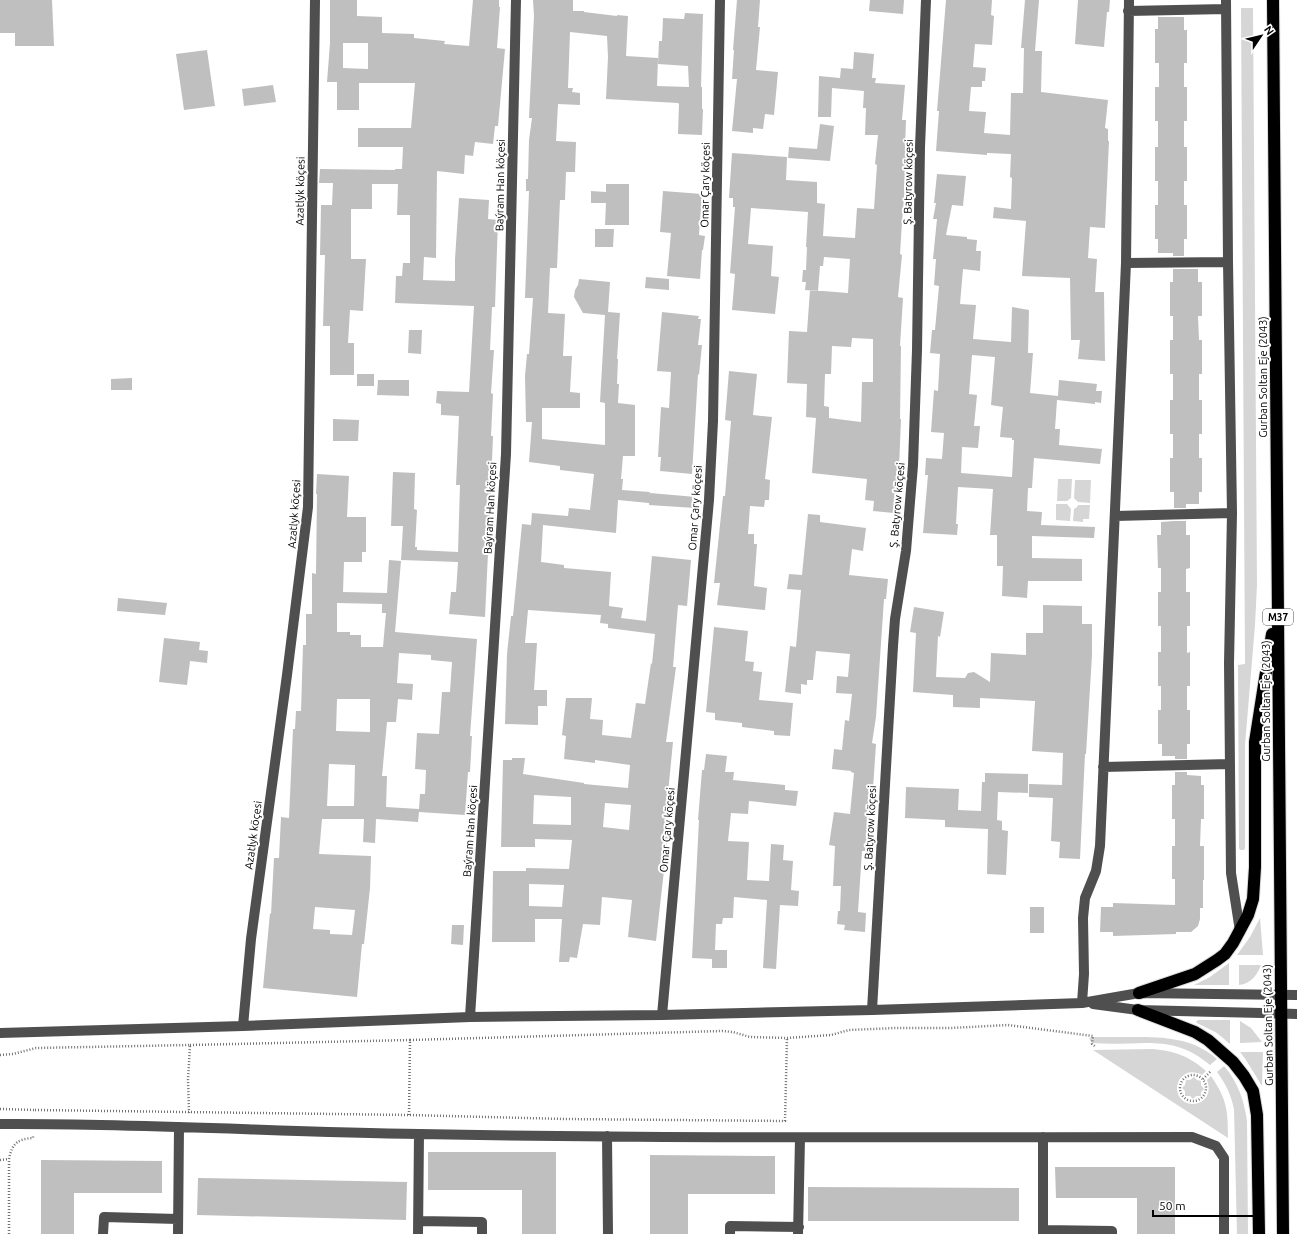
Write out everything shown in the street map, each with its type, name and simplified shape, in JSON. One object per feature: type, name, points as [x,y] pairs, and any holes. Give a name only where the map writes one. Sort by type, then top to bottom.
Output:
[{"type":"highway","name":"Gurban Soltan Eje (2043)","points":[[1273,0],[1284,1234]]},
{"type":"highway","points":[[1139,993],[1195,974],[1225,954],[1240,931],[1248,915],[1253,899],[1255,866],[1255,742],[1278,601]]},
{"type":"highway","points":[[1138,1010],[1188,1029],[1208,1040],[1233,1062],[1253,1091],[1257,1115],[1259,1234]]},
{"type":"street","name":"Azatlyk köçesi","points":[[243,1026],[251,939],[288,668],[308,507],[315,0]]},
{"type":"street","name":"Baýram Han köçesi","points":[[470,1017],[506,454],[516,0]]},
{"type":"street","name":"Omar Çary köçesi","points":[[662,1015],[709,500],[713,421],[720,0]]},
{"type":"street","name":"Ş. Batyrow köçesi","points":[[872,1010],[895,619],[906,551],[913,465],[917,350],[920,147],[926,0]]},
{"type":"street","points":[[1082,1003],[1084,974],[1083,918],[1085,898],[1096,871],[1100,846],[1126,263],[1129,0]]},
{"type":"street","points":[[1128,11],[1226,4],[1232,513],[1230,663],[1231,873],[1240,931]]},
{"type":"street","points":[[1126,263],[1228,262]]},
{"type":"street","points":[[1115,516],[1232,513]]},
{"type":"street","points":[[1103,767],[1230,764]]},
{"type":"street","points":[[0,1033],[243,1026],[470,1017],[662,1015],[1082,1003],[1139,993],[1281,996],[1297,995]]},
{"type":"street","points":[[1082,1003],[1138,1010],[1281,1015],[1297,1014]]},
{"type":"street","points":[[0,1124],[419,1134],[800,1138],[1192,1137],[1216,1146],[1224,1158],[1224,1234]]},
{"type":"street","points":[[178,1234],[179,1128]]},
{"type":"street","points":[[418,1234],[419,1134]]},
{"type":"street","points":[[606,1136],[608,1234]]},
{"type":"street","points":[[1043,1137],[1043,1232],[1112,1231],[1112,1234]]},
{"type":"street","points":[[730,1234],[730,1226],[799,1231],[800,1138]]},
{"type":"street","points":[[103,1234],[104,1217],[178,1219]]},
{"type":"street","points":[[418,1221],[482,1222],[482,1234]]},
{"type":"path","points":[[0,1054],[13,1054],[36,1048],[410,1040],[722,1031],[733,1032],[750,1037],[786,1038],[830,1035],[849,1030],[879,1028],[951,1028],[1008,1025],[1093,1036],[1092,1044],[1096,1047]]},
{"type":"path","points":[[0,1109],[189,1113],[409,1115],[565,1119],[786,1121],[786,1038]]},
{"type":"path","points":[[409,1115],[410,1040]]},
{"type":"path","points":[[189,1113],[188,1080],[190,1045]]},
{"type":"path","points":[[1203,1079],[1211,1071]]},
{"type":"path","points":[[1194,1075],[1203,1079],[1207,1088],[1201,1099],[1192,1102],[1184,1098],[1180,1089],[1183,1079],[1194,1075]]},
{"type":"path","points":[[9,1234],[11,1151],[21,1139],[33,1138],[35,1110]]},
{"type":"path","points":[[0,1160],[10,1159]]},
{"type":"shaded area","points":[[1241,8],[1253,8],[1257,585],[1245,745],[1244,850],[1240,850],[1239,848],[1238,665],[1245,664]]},
{"type":"shaded area","points":[[1058,479],[1072,479],[1071,498],[1067,501],[1057,501]]},
{"type":"shaded area","points":[[1075,480],[1091,480],[1090,503],[1078,502],[1074,498]]},
{"type":"shaded area","points":[[1056,504],[1067,504],[1071,509],[1070,521],[1056,520]]},
{"type":"shaded area","points":[[1078,505],[1090,505],[1089,519],[1083,519],[1083,522],[1073,521],[1074,509]]},
{"type":"shaded area","points":[[1260,918],[1263,955],[1237,955],[1250,937]]},
{"type":"shaded area","points":[[1229,963],[1229,985],[1194,985],[1210,977]]},
{"type":"shaded area","points":[[1239,965],[1261,965],[1258,972],[1250,981],[1239,985]]},
{"type":"shaded area","points":[[1198,1020],[1230,1020],[1230,1044],[1217,1033],[1197,1023],[1196,1022]]},
{"type":"shaded area","points":[[1240,1021],[1251,1028],[1262,1042],[1240,1043]]},
{"type":"shaded area","points":[[1089,1038],[1168,1038],[1198,1047],[1217,1059],[1210,1065],[1196,1055],[1182,1048],[1154,1043],[1093,1043]]},
{"type":"shaded area","points":[[1153,1049],[1181,1055],[1188,1058],[1206,1071],[1202,1075],[1190,1072],[1181,1078],[1177,1089],[1179,1097],[1184,1102],[1196,1104],[1202,1101],[1207,1096],[1209,1089],[1207,1080],[1211,1076],[1226,1106],[1228,1138],[1093,1050]]},
{"type":"shaded area","points":[[1240,1052],[1263,1052],[1262,1086],[1246,1060]]},
{"type":"shaded area","points":[[1224,1066],[1233,1078],[1240,1092],[1247,1121],[1248,1234],[1237,1234],[1234,1109],[1228,1090],[1217,1072]]},
{"type":"shaded area","points":[[1194,1077],[1201,1081],[1201,1085],[1204,1089],[1201,1092],[1201,1096],[1196,1096],[1193,1099],[1190,1096],[1185,1096],[1185,1091],[1182,1088],[1185,1085],[1186,1080],[1190,1080]]},
{"type":"building","points":[[0,0],[52,0],[54,46],[15,46],[15,33],[0,33]]},
{"type":"building","points":[[330,0],[357,0],[357,16],[382,17],[382,33],[414,34],[414,38],[445,41],[444,44],[469,46],[473,0],[499,0],[500,7],[497,48],[505,49],[498,126],[495,126],[493,144],[475,142],[473,156],[465,155],[464,174],[437,171],[436,258],[424,257],[423,280],[455,281],[459,198],[489,200],[488,219],[498,220],[495,307],[492,307],[490,350],[494,350],[491,393],[493,394],[491,436],[493,436],[485,617],[449,614],[451,592],[456,592],[458,562],[401,560],[403,526],[391,526],[393,472],[415,473],[414,509],[417,510],[415,547],[417,547],[417,550],[458,552],[460,485],[456,485],[459,416],[441,415],[441,404],[436,403],[437,391],[469,392],[474,306],[395,303],[396,276],[402,276],[403,263],[410,263],[410,215],[397,215],[398,184],[372,184],[372,209],[351,209],[351,259],[366,259],[363,311],[350,310],[348,343],[354,343],[354,375],[330,375],[330,326],[323,326],[325,255],[320,255],[321,205],[332,205],[333,183],[319,183],[320,169],[402,169],[403,147],[358,147],[358,128],[411,128],[415,83],[359,83],[359,110],[337,110],[337,82],[327,82],[330,43]],"holes":[[[343,43],[368,43],[368,69],[343,68]]]},
{"type":"building","points":[[533,0],[573,0],[573,11],[628,16],[626,56],[658,58],[657,86],[689,87],[688,66],[658,64],[659,41],[662,41],[663,18],[684,19],[685,13],[703,14],[701,87],[703,109],[702,135],[678,134],[678,103],[606,99],[608,57],[607,36],[570,32],[568,88],[573,88],[572,92],[580,93],[580,105],[558,104],[556,141],[576,142],[575,172],[566,172],[565,200],[560,200],[557,268],[550,268],[548,313],[565,314],[563,356],[572,356],[570,392],[580,393],[580,408],[542,408],[542,439],[605,445],[605,403],[600,402],[605,315],[583,313],[574,297],[579,279],[610,282],[608,312],[620,313],[617,359],[617,384],[619,384],[618,403],[635,405],[635,456],[623,456],[621,479],[623,479],[622,490],[650,492],[649,496],[650,493],[696,497],[695,508],[649,505],[649,503],[618,500],[616,533],[543,525],[541,562],[564,565],[564,568],[611,572],[609,606],[623,608],[621,618],[646,621],[652,556],[691,560],[687,606],[678,605],[673,667],[676,667],[666,742],[673,742],[664,834],[668,835],[656,941],[628,937],[632,900],[602,897],[600,925],[583,924],[577,958],[570,957],[569,962],[559,962],[562,919],[535,919],[535,942],[492,942],[493,871],[526,871],[526,868],[569,869],[572,840],[535,839],[535,847],[501,847],[503,760],[525,758],[523,774],[584,784],[628,788],[630,765],[595,760],[595,763],[564,759],[566,736],[562,735],[566,698],[592,698],[590,719],[603,720],[602,735],[631,738],[636,703],[645,704],[651,663],[652,664],[655,634],[608,628],[608,624],[600,623],[601,615],[528,610],[525,643],[537,643],[534,690],[547,690],[547,706],[538,706],[538,725],[505,724],[507,654],[511,616],[513,616],[522,524],[531,525],[532,513],[568,516],[569,508],[590,510],[594,474],[560,470],[560,466],[529,462],[532,422],[526,422],[525,376],[527,354],[529,354],[533,298],[525,298],[529,191],[526,191],[526,179],[528,179],[529,140],[532,118],[529,118],[534,16]],"holes":[[[534,795],[571,797],[571,825],[533,824]],[[605,803],[631,805],[629,830],[603,827]],[[529,884],[564,885],[562,907],[529,906]]]},
{"type":"building","points":[[737,0],[760,0],[758,27],[760,27],[756,70],[778,72],[774,115],[765,114],[763,129],[753,128],[753,133],[732,131],[737,79],[732,79]]},
{"type":"building","points":[[870,0],[904,0],[903,14],[869,11]]},
{"type":"building","points":[[946,0],[992,0],[991,15],[994,16],[992,45],[975,44],[973,67],[986,68],[985,81],[982,81],[982,87],[971,87],[969,111],[986,112],[984,133],[1010,135],[1011,93],[1023,93],[1024,48],[1021,48],[1025,0],[1039,0],[1035,51],[1042,51],[1041,92],[1108,100],[1105,128],[1108,129],[1109,141],[1105,228],[1090,227],[1088,258],[1097,259],[1095,292],[1104,292],[1105,361],[1078,359],[1080,340],[1071,340],[1070,278],[1022,276],[1026,221],[993,218],[994,207],[1011,209],[1011,154],[987,153],[987,155],[936,151],[939,111],[937,111]]},
{"type":"building","points":[[1078,0],[1110,0],[1109,12],[1107,12],[1104,47],[1075,44]]},
{"type":"building","points":[[1158,17],[1184,17],[1184,30],[1187,30],[1187,63],[1184,63],[1184,87],[1187,87],[1187,121],[1184,121],[1184,147],[1187,147],[1187,181],[1184,181],[1184,205],[1187,205],[1187,239],[1184,239],[1184,256],[1173,256],[1173,253],[1158,253],[1158,239],[1155,239],[1155,205],[1158,205],[1158,181],[1155,181],[1155,147],[1158,147],[1158,121],[1155,121],[1155,87],[1159,87],[1159,63],[1155,63],[1155,29],[1158,29]]},
{"type":"building","points":[[207,50],[215,106],[184,110],[176,54]]},
{"type":"building","points":[[854,52],[874,54],[872,78],[876,78],[875,83],[905,85],[902,120],[906,120],[905,148],[908,148],[904,188],[900,254],[902,255],[898,297],[903,298],[900,346],[901,419],[899,468],[894,513],[873,511],[874,501],[865,500],[867,479],[812,473],[816,418],[806,417],[807,384],[787,383],[789,331],[807,332],[810,290],[805,290],[806,282],[802,282],[803,270],[806,270],[808,212],[751,208],[748,244],[773,246],[771,276],[779,277],[775,314],[732,310],[735,274],[730,273],[735,207],[733,207],[733,198],[729,198],[732,153],[787,157],[786,180],[817,182],[817,203],[825,204],[823,236],[855,238],[857,208],[874,209],[877,165],[875,164],[878,135],[865,135],[866,108],[863,108],[864,91],[832,88],[831,117],[818,117],[819,76],[840,78],[841,68],[853,69]],"holes":[[[824,257],[850,259],[848,293],[818,291],[820,266],[823,266]],[[852,338],[873,339],[873,382],[862,382],[861,422],[829,418],[829,407],[824,406],[825,374],[831,374],[832,346],[851,347]]]},
{"type":"building","points":[[273,85],[276,102],[244,106],[242,89]]},
{"type":"building","points":[[820,124],[834,126],[830,161],[788,158],[789,147],[817,149]]},
{"type":"building","points":[[937,174],[966,176],[963,206],[952,205],[946,235],[967,237],[967,239],[977,240],[976,251],[981,251],[980,271],[963,269],[960,304],[976,305],[973,339],[1011,342],[1012,307],[1029,310],[1028,353],[1033,353],[1030,393],[1058,396],[1059,380],[1097,384],[1096,391],[1102,391],[1101,403],[1095,402],[1095,404],[1057,400],[1055,429],[1060,429],[1059,445],[1102,449],[1100,464],[1034,458],[1032,488],[1028,488],[1027,511],[1042,512],[1041,525],[1095,527],[1094,538],[1032,536],[1032,558],[1082,559],[1082,581],[1028,581],[1027,598],[1002,596],[1003,566],[997,566],[997,535],[990,535],[993,489],[958,487],[956,524],[958,524],[957,535],[923,533],[928,475],[925,475],[926,458],[942,459],[944,433],[931,432],[934,390],[938,391],[940,354],[930,353],[932,330],[935,330],[939,286],[934,285],[936,259],[933,259],[937,219],[933,219],[936,203],[934,203]],"holes":[[[972,355],[995,357],[991,405],[1003,407],[1000,437],[1012,438],[1012,440],[1014,440],[1012,477],[961,473],[962,447],[978,448],[980,426],[974,426],[977,395],[969,394]]]},
{"type":"building","points":[[606,184],[629,184],[629,225],[605,225],[606,203],[591,203],[591,191],[606,192]]},
{"type":"building","points":[[663,191],[702,194],[699,235],[705,236],[702,250],[700,279],[667,276],[671,233],[660,232]]},
{"type":"building","points":[[595,229],[614,229],[613,247],[595,247]]},
{"type":"building","points":[[1173,269],[1198,269],[1198,282],[1202,282],[1202,316],[1198,316],[1199,340],[1202,340],[1202,374],[1199,374],[1199,400],[1202,400],[1202,434],[1199,434],[1199,458],[1202,458],[1202,492],[1199,492],[1199,504],[1186,504],[1186,508],[1174,508],[1174,492],[1170,492],[1170,458],[1173,458],[1173,434],[1170,434],[1170,400],[1173,400],[1173,374],[1170,374],[1170,340],[1173,340],[1173,316],[1170,316],[1170,282],[1173,282]]},
{"type":"building","points":[[646,277],[669,279],[669,290],[645,288]]},
{"type":"building","points":[[662,312],[699,316],[698,319],[701,319],[698,345],[702,345],[699,375],[698,374],[692,474],[660,471],[661,457],[658,457],[661,407],[669,408],[671,372],[657,371]]},
{"type":"building","points":[[409,330],[422,330],[421,354],[408,353]]},
{"type":"building","points":[[729,371],[757,374],[753,415],[772,417],[765,479],[770,480],[769,500],[765,500],[764,507],[750,506],[748,534],[754,534],[754,544],[757,544],[754,586],[767,588],[765,610],[717,605],[720,583],[714,583],[723,496],[725,496],[731,421],[725,420]]},
{"type":"building","points":[[357,374],[374,374],[374,386],[357,386]]},
{"type":"building","points":[[132,378],[132,390],[111,390],[111,379]]},
{"type":"building","points":[[378,380],[409,380],[409,396],[377,395]]},
{"type":"building","points":[[333,419],[359,420],[358,441],[333,441]]},
{"type":"building","points":[[317,474],[349,476],[347,517],[366,517],[366,552],[362,552],[362,562],[344,562],[343,592],[387,593],[389,560],[401,561],[395,632],[477,639],[470,736],[472,736],[470,772],[468,772],[465,815],[419,812],[418,822],[376,819],[375,843],[363,842],[364,819],[322,819],[319,854],[371,856],[370,888],[364,944],[362,944],[357,997],[263,988],[270,913],[271,914],[274,858],[279,858],[281,817],[289,818],[293,729],[295,729],[296,711],[301,711],[303,645],[306,645],[306,614],[312,614],[312,573],[316,574]],"holes":[[[337,603],[382,604],[382,613],[386,613],[383,647],[361,647],[361,635],[350,635],[350,632],[337,632]],[[399,653],[431,655],[431,660],[452,662],[450,692],[442,692],[439,734],[417,733],[415,769],[426,770],[425,794],[420,794],[419,809],[386,807],[387,776],[382,776],[387,722],[396,722],[398,699],[412,700],[413,684],[397,683]],[[337,699],[370,699],[370,732],[336,731]],[[329,764],[355,765],[354,806],[327,806]],[[315,907],[355,910],[352,935],[330,934],[330,930],[313,929]]]},
{"type":"building","points":[[808,514],[820,515],[820,522],[866,528],[863,551],[852,549],[849,575],[888,579],[886,599],[884,599],[876,717],[872,743],[876,744],[871,818],[865,851],[862,851],[858,912],[866,913],[865,932],[844,930],[845,925],[837,924],[838,911],[840,911],[841,886],[833,886],[835,846],[829,845],[834,812],[850,814],[854,773],[851,771],[832,769],[834,749],[842,750],[845,720],[849,721],[852,694],[836,693],[837,676],[848,677],[850,654],[816,651],[813,680],[807,680],[807,685],[801,684],[801,694],[785,692],[790,646],[796,647],[801,590],[787,589],[789,574],[802,575]]},
{"type":"building","points":[[1186,521],[1186,535],[1190,535],[1190,568],[1186,569],[1186,592],[1190,592],[1190,626],[1187,626],[1187,653],[1190,652],[1190,686],[1187,686],[1187,710],[1190,710],[1190,744],[1187,744],[1187,759],[1175,759],[1175,756],[1162,756],[1162,744],[1158,744],[1158,710],[1161,710],[1161,686],[1158,686],[1158,652],[1161,652],[1161,626],[1158,626],[1158,592],[1161,592],[1161,568],[1158,568],[1157,535],[1161,535],[1161,522]]},
{"type":"building","points":[[118,598],[167,603],[165,615],[117,611]]},
{"type":"building","points":[[1043,605],[1082,606],[1082,624],[1092,624],[1092,655],[1080,859],[1059,858],[1060,842],[1051,841],[1053,798],[1029,797],[1029,784],[1062,785],[1063,753],[1032,751],[1035,701],[980,698],[980,708],[953,707],[953,695],[913,692],[916,633],[910,632],[914,607],[944,612],[940,637],[938,636],[936,677],[965,678],[968,673],[974,672],[990,682],[991,653],[1026,655],[1026,633],[1043,633]]},
{"type":"building","points":[[714,627],[748,631],[745,661],[754,662],[753,671],[762,672],[759,700],[793,703],[790,736],[774,735],[774,731],[742,727],[742,723],[715,720],[715,713],[706,712]]},
{"type":"building","points":[[164,638],[200,642],[199,650],[208,651],[207,663],[190,661],[187,685],[159,682]]},
{"type":"building","points":[[706,754],[727,756],[725,772],[734,772],[733,780],[785,785],[785,790],[798,791],[796,806],[749,801],[748,814],[731,813],[728,841],[749,842],[747,880],[769,881],[771,844],[784,845],[783,860],[793,861],[791,890],[799,891],[798,906],[780,905],[776,969],[763,968],[767,900],[734,897],[733,918],[723,918],[722,924],[716,924],[715,950],[727,950],[727,968],[712,968],[712,959],[692,958],[698,820],[702,770],[704,770]]},
{"type":"building","points":[[1175,772],[1187,772],[1187,775],[1201,776],[1201,785],[1204,785],[1204,819],[1201,819],[1200,846],[1204,846],[1203,908],[1200,908],[1200,919],[1198,926],[1191,932],[1176,932],[1176,934],[1113,936],[1113,932],[1100,932],[1101,907],[1113,907],[1113,903],[1175,905],[1175,879],[1172,879],[1172,846],[1175,846],[1175,819],[1172,819],[1172,785],[1175,785]]},
{"type":"building","points":[[985,773],[1028,774],[1028,793],[998,792],[997,820],[1002,821],[1002,830],[1008,831],[1006,875],[987,874],[988,829],[945,827],[945,820],[905,818],[906,787],[959,789],[958,810],[981,811],[982,782],[985,782]]},
{"type":"building","points":[[1030,907],[1044,907],[1044,933],[1030,933]]},
{"type":"building","points":[[452,925],[464,925],[463,945],[451,944]]},
{"type":"building","points":[[428,1152],[556,1152],[556,1234],[522,1234],[522,1190],[428,1190]]},
{"type":"building","points":[[650,1155],[775,1156],[775,1194],[688,1194],[688,1234],[650,1234]]},
{"type":"building","points":[[41,1160],[162,1161],[162,1193],[74,1193],[74,1234],[41,1234]]},
{"type":"building","points":[[1055,1167],[1175,1167],[1175,1234],[1137,1234],[1137,1198],[1056,1198]]},
{"type":"building","points":[[198,1178],[407,1182],[406,1220],[197,1215]]},
{"type":"building","points":[[808,1187],[1019,1188],[1019,1221],[808,1221]]}]
